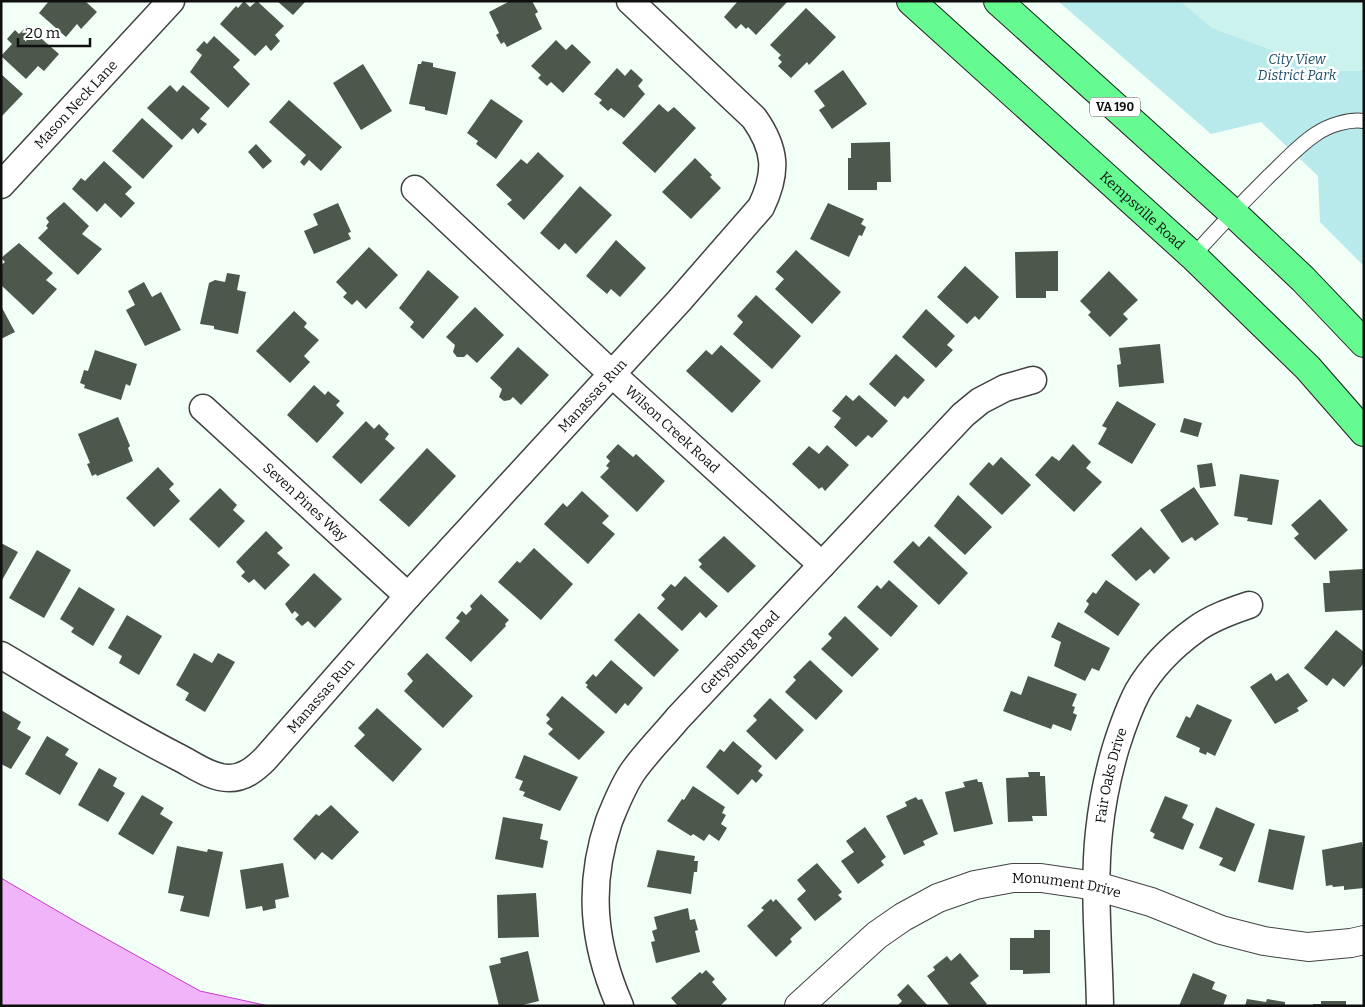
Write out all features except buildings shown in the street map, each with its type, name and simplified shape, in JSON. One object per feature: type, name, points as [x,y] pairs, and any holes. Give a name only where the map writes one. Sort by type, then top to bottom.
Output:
[{"type":"main road","name":"Kempsville Road","points":[[911,1],[1193,256],[1308,368],[1364,432]]},
{"type":"main road","name":"VA 190","points":[[998,1],[1232,212],[1303,279],[1364,343]]},
{"type":"street","name":"Mason Neck Lane","points":[[1,185],[171,1]]},
{"type":"street","name":"Manassas Run","points":[[1,655],[162,749],[213,775],[229,778],[245,786],[254,770],[408,596],[679,301],[761,207],[768,192],[773,171],[771,151],[763,132],[754,118],[630,1]]},
{"type":"street","name":"Wilson Creek Road","points":[[414,189],[612,374],[822,565]]},
{"type":"street","name":"Gettysburg Road","points":[[620,1006],[599,944],[595,906],[596,876],[603,839],[616,804],[634,771],[678,718],[963,415],[980,401],[1006,388],[1033,380]]},
{"type":"street","name":"Seven Pines Way","points":[[203,408],[408,596]]},
{"type":"street","name":"Fair Oaks Drive","points":[[1100,1006],[1096,886],[1099,833],[1109,771],[1123,726],[1138,691],[1170,650],[1196,629],[1225,614],[1250,605]]},
{"type":"street","name":"Monument Drive","points":[[799,1006],[877,935],[903,917],[938,898],[975,885],[1013,878],[1041,878],[1096,886],[1150,902],[1221,930],[1264,941],[1308,947],[1364,940]]},
{"type":"lane","points":[[1193,256],[1232,212],[1293,153],[1317,133],[1337,124],[1359,120],[1364,121]]},
{"type":"green space","name":"City View District Park","points":[[1058,1],[1364,1],[1364,266],[1320,222],[1318,176],[1261,122],[1211,134]]},
{"type":"shaded area","points":[[1180,1],[1364,1],[1364,71],[1327,71],[1212,28]]},
{"type":"shaded area","points":[[1,878],[200,991],[269,1006],[1,1006]]}]
